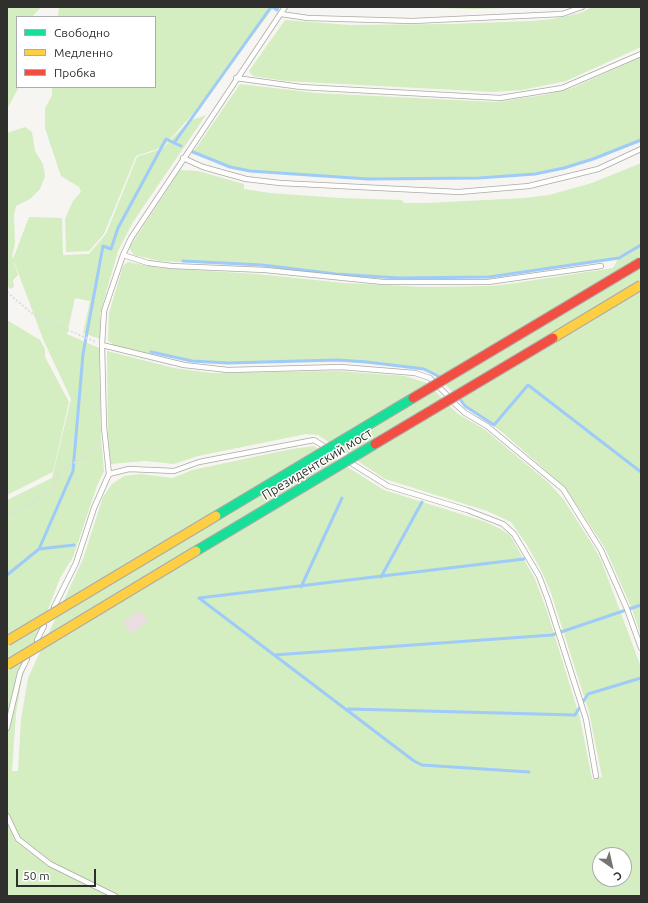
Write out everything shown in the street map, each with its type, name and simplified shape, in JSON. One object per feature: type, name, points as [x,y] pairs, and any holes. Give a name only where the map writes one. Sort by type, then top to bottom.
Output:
[{"type":"highway","name":"Президентский мост","points":[[7,641],[641,262]]},
{"type":"highway","name":"Президентский мост","points":[[7,665],[641,285]]},
{"type":"lane","points":[[7,728],[20,673],[76,563],[94,508],[108,474],[104,435],[102,345],[104,311],[123,255],[131,238],[183,158],[285,7]]},
{"type":"lane","points":[[281,14],[308,18],[412,21],[562,14],[582,7]]},
{"type":"lane","points":[[236,78],[302,87],[500,98],[562,88],[641,54]]},
{"type":"lane","points":[[183,158],[203,167],[246,179],[280,184],[458,192],[529,186],[598,169],[641,149]]},
{"type":"lane","points":[[123,255],[148,264],[265,270],[383,282],[488,282],[601,266]]},
{"type":"lane","points":[[102,345],[184,365],[228,370],[341,367],[415,373],[430,378],[465,413],[487,426],[563,489],[601,550],[627,608],[641,648]]},
{"type":"lane","points":[[108,474],[129,469],[174,471],[199,462],[314,440],[334,453]]},
{"type":"lane","points":[[341,457],[388,486],[467,510],[503,524],[514,534],[539,576],[548,600],[584,714],[596,776]]},
{"type":"lane","points":[[7,816],[18,839],[50,864],[115,896]]},
{"type":"path","points":[[7,292],[35,316],[102,345]]},
{"type":"path","points":[[7,516],[51,490],[55,486],[59,473],[84,456],[104,435]]},
{"type":"green space","points":[[7,7],[41,7],[33,16],[16,16],[16,88],[18,88],[7,109]]},
{"type":"green space","points":[[59,7],[274,7],[201,105],[163,147],[136,156],[104,234],[89,251],[66,252],[65,219],[73,201],[81,192],[79,187],[61,176],[45,128],[45,108],[52,96],[52,88],[156,88],[156,16],[58,16]]},
{"type":"green space","points":[[387,7],[536,7],[477,9]]},
{"type":"green space","points":[[592,7],[641,7],[641,47],[566,81],[522,90],[494,92],[285,81],[253,76],[249,71],[285,20],[350,25],[450,24],[531,21],[553,19],[580,13]]},
{"type":"green space","points":[[641,57],[641,140],[593,159],[564,168],[534,173],[479,177],[369,178],[250,171],[230,167],[194,151],[240,84],[316,93],[495,102],[544,95],[572,88]]},
{"type":"green space","points":[[206,115],[133,222],[118,251],[100,314],[100,339],[83,333],[90,301],[75,298],[67,334],[99,348],[101,438],[104,471],[97,486],[73,557],[60,578],[22,678],[16,713],[12,771],[18,771],[21,719],[28,678],[83,559],[103,497],[112,484],[124,476],[141,474],[173,478],[192,470],[292,449],[314,446],[384,490],[483,521],[510,535],[535,579],[547,611],[580,718],[592,779],[602,777],[589,712],[551,593],[542,572],[527,545],[511,522],[487,511],[385,479],[318,435],[306,434],[198,456],[174,464],[145,461],[111,464],[108,437],[107,351],[174,368],[211,373],[338,371],[405,376],[427,383],[458,414],[484,429],[549,483],[564,500],[601,560],[641,667],[641,896],[7,896],[7,500],[52,478],[71,399],[43,339],[13,259],[29,217],[62,218],[63,255],[89,254],[106,234],[137,157],[163,148],[189,121]]},
{"type":"green space","points":[[25,127],[32,132],[35,151],[43,164],[45,176],[40,189],[30,199],[16,206],[14,215],[15,243],[12,256],[18,275],[13,280],[14,287],[10,289],[7,285],[7,133]]},
{"type":"green space","points":[[641,163],[641,636],[632,609],[605,548],[565,487],[502,432],[465,406],[436,374],[408,367],[337,361],[228,364],[192,361],[151,353],[150,355],[112,346],[112,343],[108,341],[109,313],[123,266],[128,262],[160,268],[257,274],[344,283],[425,287],[490,286],[509,284],[613,268],[618,259],[489,278],[425,279],[364,277],[262,266],[160,261],[134,255],[129,248],[180,170],[198,171],[244,184],[244,189],[270,193],[340,198],[402,200],[404,203],[428,203],[524,198],[549,195],[592,183]]},
{"type":"green space","points":[[7,320],[40,340],[45,349],[45,357],[69,402],[53,472],[7,495]]},
{"type":"building","points":[[140,610],[148,622],[131,633],[123,622]]},
{"type":"waterway","points":[[174,143],[271,7]]},
{"type":"waterway","points":[[272,7],[277,10],[278,7]]},
{"type":"waterway","points":[[7,575],[39,549],[73,471],[83,354],[103,246],[111,249],[118,228],[166,139],[181,146]]},
{"type":"waterway","points":[[193,152],[230,167],[250,171],[368,179],[479,178],[535,174],[564,168],[593,159],[641,140]]},
{"type":"waterway","points":[[183,261],[262,265],[336,274],[399,278],[489,277],[619,258],[641,245]]},
{"type":"waterway","points":[[151,352],[192,361],[228,363],[337,360],[367,362],[424,369],[438,376]]},
{"type":"waterway","points":[[460,399],[465,406],[494,425],[528,385],[641,472]]},
{"type":"waterway","points":[[301,587],[342,498]]},
{"type":"waterway","points":[[381,577],[422,502]]},
{"type":"waterway","points":[[39,549],[74,545]]},
{"type":"waterway","points":[[199,598],[524,559]]},
{"type":"waterway","points":[[199,598],[414,761],[422,765],[529,772]]},
{"type":"waterway","points":[[274,655],[552,635],[641,605]]},
{"type":"waterway","points":[[349,709],[575,715],[588,694],[641,678]]},
{"type":"traffic: fast","points":[[216,516],[413,398]]},
{"type":"traffic: fast","points":[[196,551],[375,444]]},
{"type":"traffic: slow","points":[[553,338],[641,285]]},
{"type":"traffic: slow","points":[[7,641],[216,516]]},
{"type":"traffic: slow","points":[[7,665],[196,551]]},
{"type":"traffic: jam","points":[[413,398],[641,262]]},
{"type":"traffic: jam","points":[[375,444],[553,338]]}]
